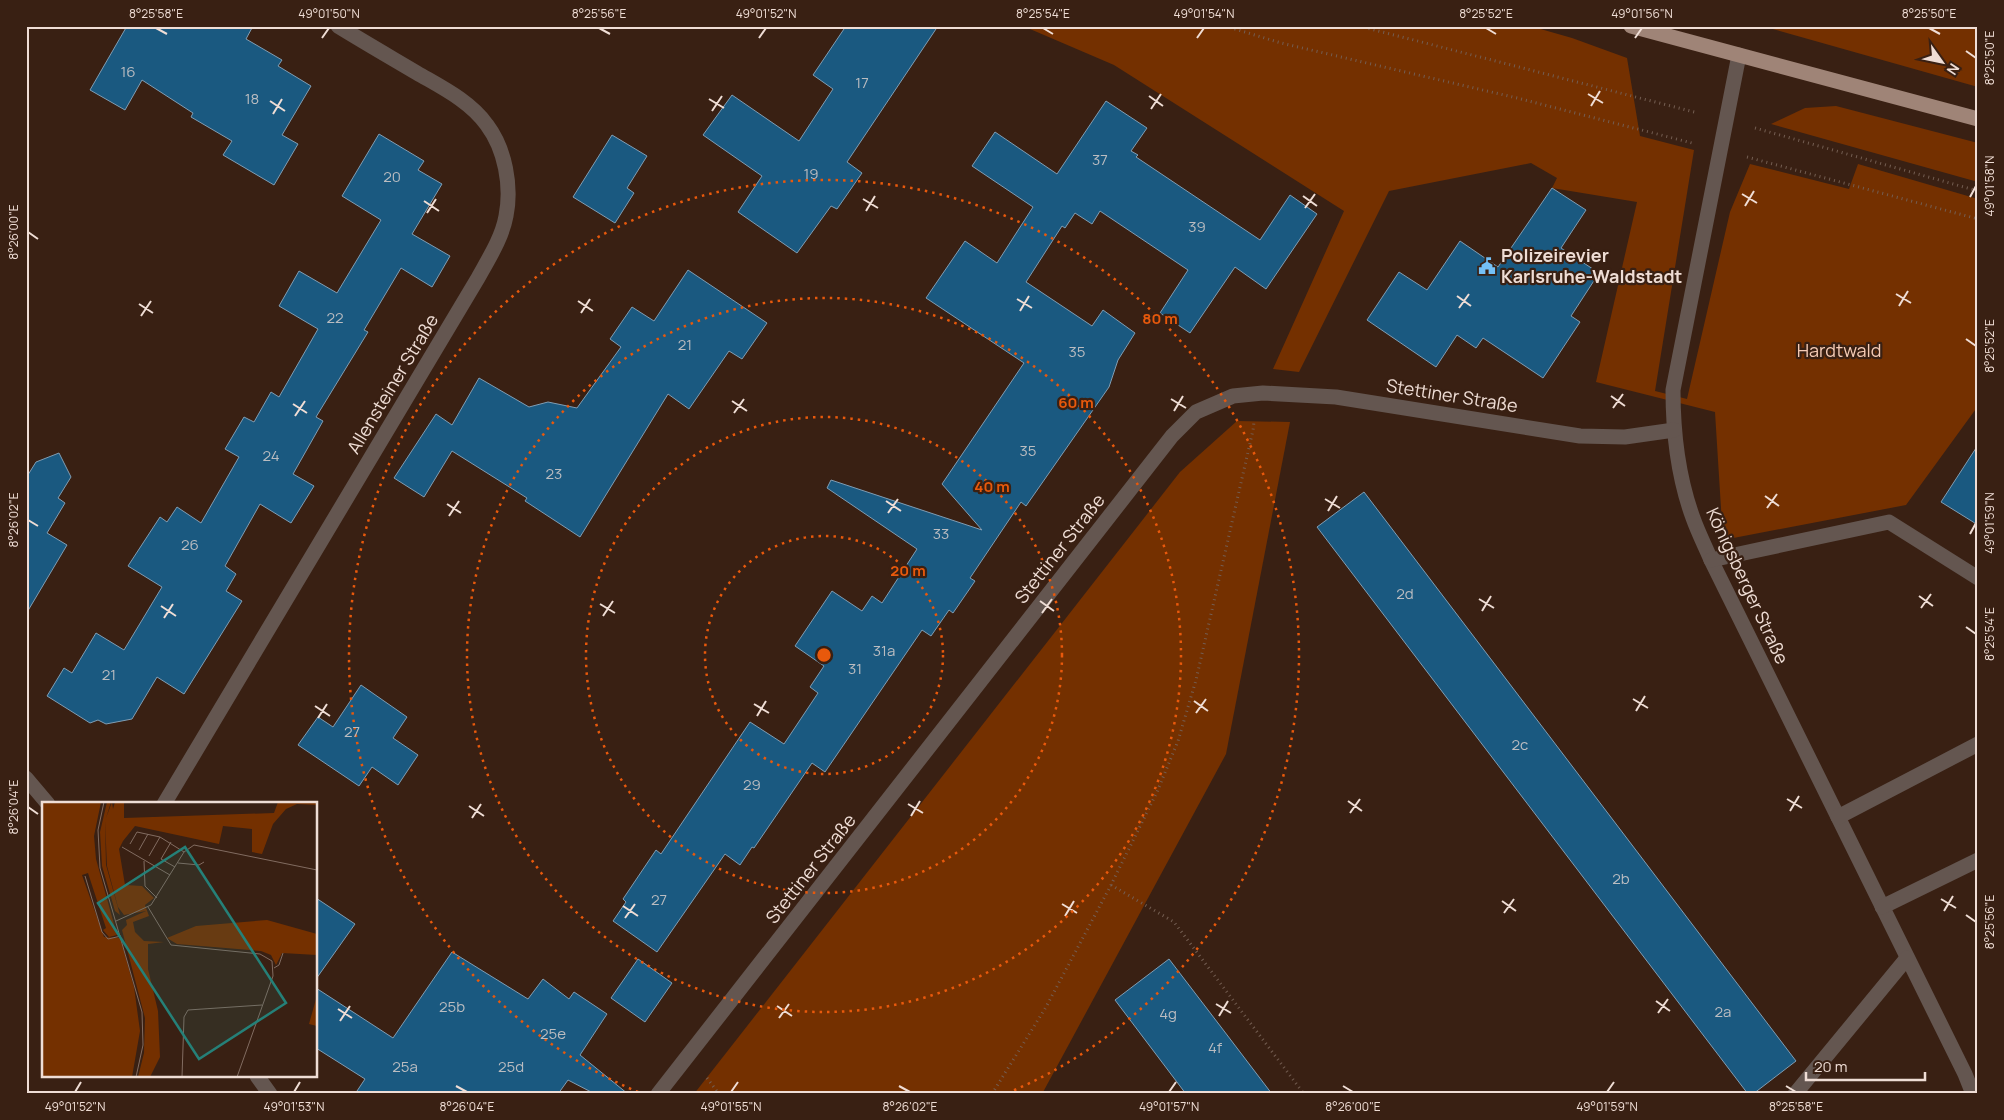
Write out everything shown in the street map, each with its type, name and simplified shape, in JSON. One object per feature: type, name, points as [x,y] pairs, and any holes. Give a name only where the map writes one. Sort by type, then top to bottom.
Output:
[{"type":"main road","points":[[1632,26],[1978,119]]},
{"type":"street","name":"Allensteiner Straße","points":[[165,802],[478,278],[496,245],[506,216],[508,184],[502,151],[487,124],[468,106],[444,89],[338,26]]},
{"type":"street","name":"Königsberger Straße","points":[[1739,55],[1673,390],[1674,430],[1679,472],[1692,518],[1711,560],[1908,958],[1971,1072],[1973,1094]]},
{"type":"street","name":"Stettiner Straße","points":[[658,1094],[1172,436],[1196,412],[1233,396],[1255,394],[1336,397],[1580,436],[1625,437],[1674,430]]},
{"type":"street","points":[[1711,560],[1889,522],[1978,578]]},
{"type":"street","points":[[1838,817],[1978,744]]},
{"type":"street","points":[[26,778],[46,802]]},
{"type":"street","points":[[1882,906],[1978,860]]},
{"type":"street","points":[[1795,1094],[1908,958]]},
{"type":"street","points":[[258,1078],[270,1094]]},
{"type":"path","points":[[1225,26],[1281,43],[1517,98],[1788,166],[1978,219]]},
{"type":"path","points":[[1359,26],[1669,105]]},
{"type":"path","points":[[1783,135],[1978,191]]},
{"type":"path","points":[[992,1094],[1046,1007],[1111,885],[1158,792],[1178,741],[1196,680],[1253,430],[1255,394]]},
{"type":"path","points":[[1111,885],[1174,922],[1304,1094]]},
{"type":"green space","name":"Hardtwald","points":[[1023,26],[1530,26],[1572,38],[1627,58],[1640,136],[1694,150],[1655,391],[1687,399],[1730,212],[1750,164],[1849,189],[1858,164],[1978,199],[1978,406],[1906,505],[1723,540],[1715,412],[1596,382],[1637,202],[1552,188],[1557,178],[1531,163],[1389,191],[1299,372],[1273,369],[1344,211],[1114,65]]},
{"type":"green space","points":[[1762,26],[1978,26],[1978,87]]},
{"type":"green space","points":[[1836,106],[1978,143],[1978,182],[1771,124],[1805,108]]},
{"type":"green space","points":[[1237,421],[1290,422],[1226,754],[1042,1094],[694,1094],[1180,472]]},
{"type":"building","points":[[127,26],[253,26],[246,39],[282,60],[278,66],[311,86],[282,135],[298,144],[274,185],[223,155],[232,141],[191,117],[193,113],[142,80],[125,110],[90,90]]},
{"type":"building","points":[[846,26],[938,26],[847,162],[862,173],[837,209],[831,206],[797,253],[738,212],[762,176],[703,135],[732,95],[799,141],[833,89],[813,75]]},
{"type":"building","points":[[1106,101],[1147,128],[1131,151],[1138,155],[1136,157],[1260,240],[1290,195],[1317,214],[1266,289],[1235,267],[1190,333],[1160,313],[1188,270],[1100,211],[1092,224],[1075,213],[1065,228],[1062,226],[1026,282],[1092,326],[1103,310],[1135,333],[1118,360],[1109,387],[1026,506],[1021,502],[970,578],[975,581],[953,613],[949,610],[931,636],[922,630],[825,772],[812,763],[754,848],[752,847],[740,865],[725,854],[657,952],[613,921],[626,902],[623,899],[656,850],[661,854],[750,722],[784,744],[818,693],[810,687],[824,666],[795,646],[832,591],[862,611],[872,596],[882,603],[917,549],[827,488],[831,480],[982,530],[942,484],[1024,363],[926,298],[965,241],[997,263],[1033,207],[972,166],[995,132],[1057,174]]},
{"type":"building","points":[[379,134],[424,161],[418,170],[442,184],[412,234],[450,256],[432,287],[401,268],[364,330],[368,332],[316,417],[323,421],[293,474],[314,486],[291,523],[260,504],[225,566],[236,574],[226,591],[242,601],[184,694],[157,677],[132,719],[106,724],[98,720],[90,723],[47,696],[64,668],[72,673],[96,633],[124,650],[162,587],[128,566],[160,517],[167,522],[177,507],[201,523],[239,457],[225,449],[244,417],[254,422],[271,392],[279,397],[318,329],[279,306],[299,271],[337,293],[381,220],[342,196]]},
{"type":"building","points":[[612,135],[647,156],[627,188],[634,193],[615,223],[573,197]]},
{"type":"building","points":[[1552,188],[1586,210],[1561,248],[1599,273],[1571,316],[1580,322],[1543,378],[1483,338],[1476,348],[1457,335],[1436,367],[1367,320],[1399,272],[1427,290],[1460,241],[1498,267]]},
{"type":"building","points":[[688,270],[767,323],[742,359],[729,351],[689,409],[668,394],[580,537],[525,501],[527,498],[452,451],[424,497],[394,478],[436,414],[452,425],[479,378],[529,407],[548,402],[577,408],[621,347],[610,339],[632,307],[654,321]]},
{"type":"building","points":[[1978,445],[1978,525],[1941,502]]},
{"type":"building","points":[[59,453],[71,477],[58,498],[65,503],[47,533],[67,545],[26,614],[26,478],[36,462]]},
{"type":"building","points":[[1364,492],[1796,1061],[1753,1094],[1748,1094],[1317,527]]},
{"type":"building","points":[[361,685],[407,717],[393,738],[418,755],[398,785],[372,767],[359,786],[298,745],[318,717],[333,727]]},
{"type":"building","points":[[318,899],[355,924],[318,976]]},
{"type":"building","points":[[452,952],[528,999],[543,979],[569,999],[574,992],[607,1014],[580,1055],[628,1094],[595,1094],[568,1080],[558,1094],[355,1094],[365,1079],[318,1049],[318,989],[393,1038]]},
{"type":"building","points":[[638,959],[672,983],[645,1022],[611,998]]},
{"type":"building","points":[[1169,959],[1272,1094],[1186,1094],[1115,1000]]},
{"type":"place","name":"Polizeirevier Karlsruhe-Waldstadt","points":[[1487,266]]}]
